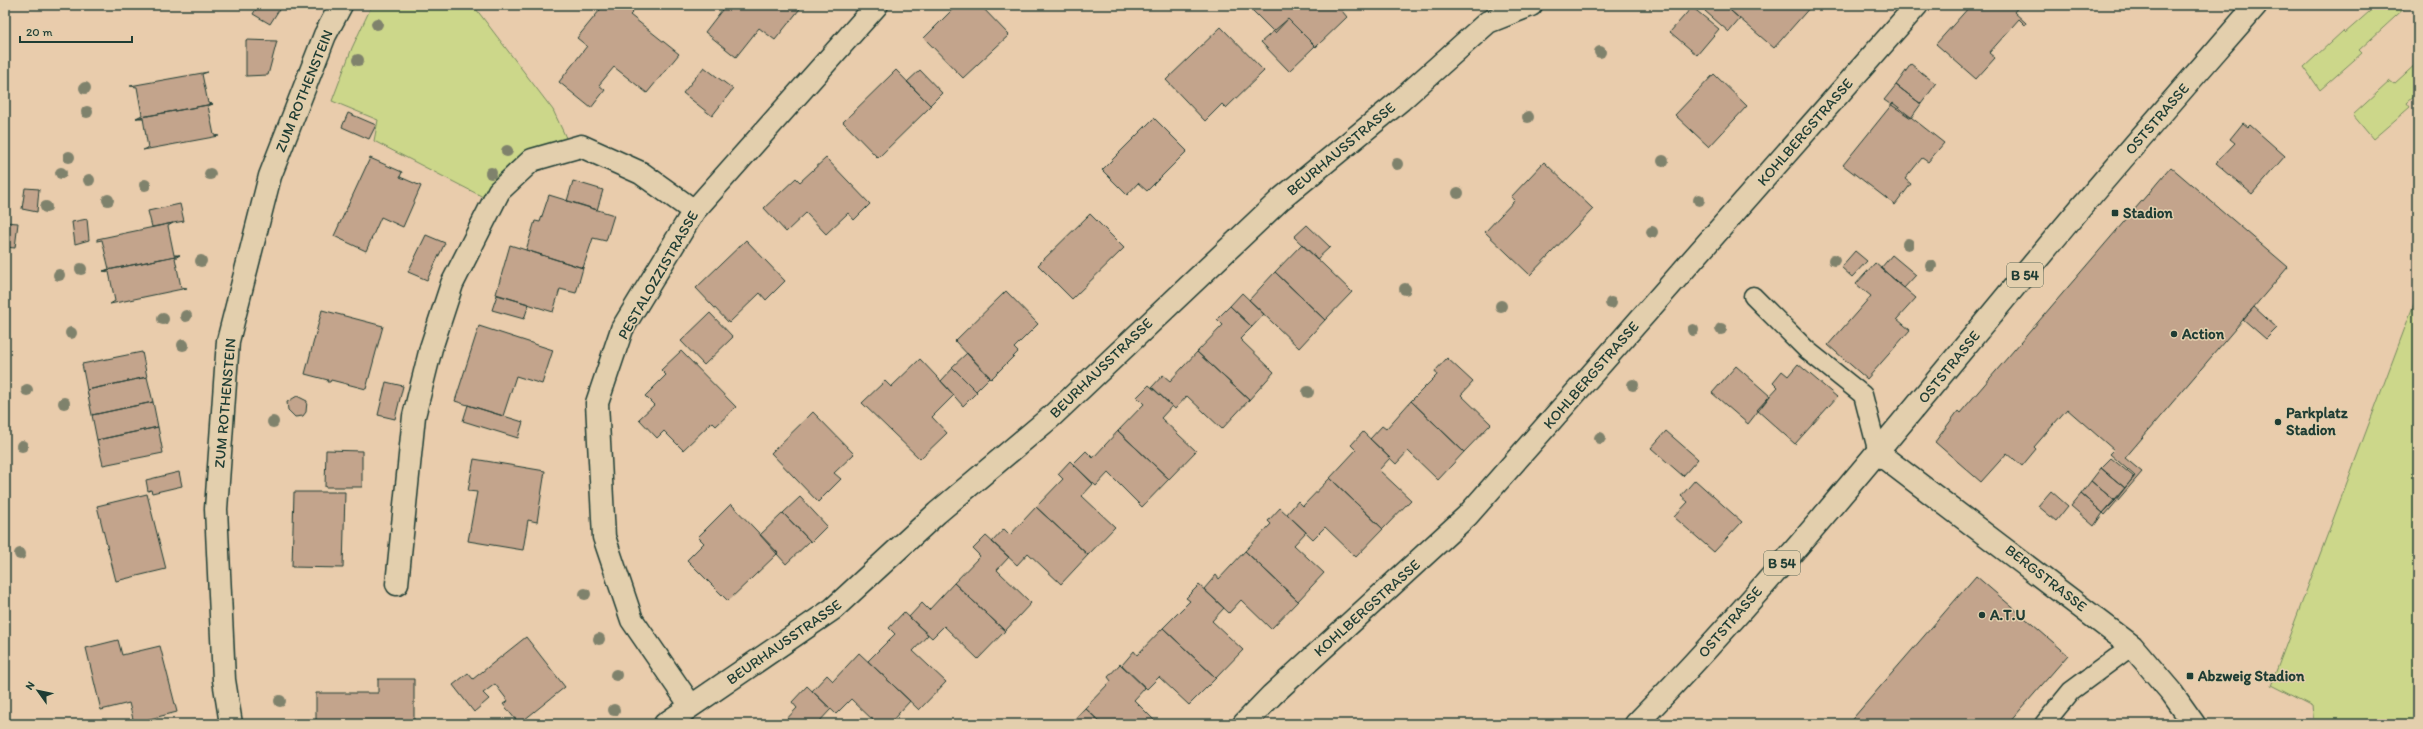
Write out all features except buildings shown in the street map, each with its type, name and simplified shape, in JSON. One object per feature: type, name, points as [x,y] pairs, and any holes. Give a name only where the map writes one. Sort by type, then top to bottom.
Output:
[{"type":"street","name":"ZUM ROTHENSTEIN","points":[[231,724],[224,680],[216,509],[228,341],[270,176],[325,35],[341,5]]},
{"type":"street","name":"PESTALOZZISTRASSE","points":[[691,706],[632,620],[604,537],[597,403],[622,329],[694,211],[877,5]]},
{"type":"street","name":"BEURHAUSSTRASSE","points":[[665,724],[833,610],[937,513],[1052,416],[1281,199],[1400,100],[1488,22],[1531,5]]},
{"type":"street","name":"KOHLBERGSTRASSE","points":[[1244,724],[1272,695],[1467,516],[1917,5]]},
{"type":"street","name":"OSTSTRASSE","points":[[1636,724],[1686,672],[1878,453],[2089,198],[2256,5]]},
{"type":"street","points":[[397,584],[414,416],[431,348],[452,284],[499,191],[532,160],[581,146],[641,173],[694,211]]},
{"type":"street","name":"BERGSTRASSE","points":[[1878,453],[2132,646],[2172,693],[2194,724]]},
{"type":"lane","points":[[1753,296],[1807,350],[1863,395],[1878,453]]},
{"type":"lane","points":[[2044,724],[2071,690],[2132,646]]},
{"type":"green space","points":[[372,5],[473,5],[553,110],[568,142],[487,199],[374,141],[378,120],[332,101],[352,48]]},
{"type":"green space","points":[[2377,5],[2408,5],[2359,50],[2362,53],[2320,90],[2304,67],[2343,31],[2345,33]]},
{"type":"green space","points":[[2418,62],[2418,93],[2407,103],[2410,107],[2373,139],[2353,115],[2390,81],[2394,84]]},
{"type":"green space","points":[[2418,293],[2418,724],[2314,724],[2312,706],[2271,685]]},
{"type":"place","name":"Stadion","points":[[2115,213]]},
{"type":"place","name":"Action","points":[[2174,334]]},
{"type":"place","name":"Parkplatz Stadion","points":[[2278,422]]},
{"type":"place","name":"A.T.U","points":[[1982,615]]},
{"type":"place","name":"Abzweig Stadion","points":[[2190,676]]}]
